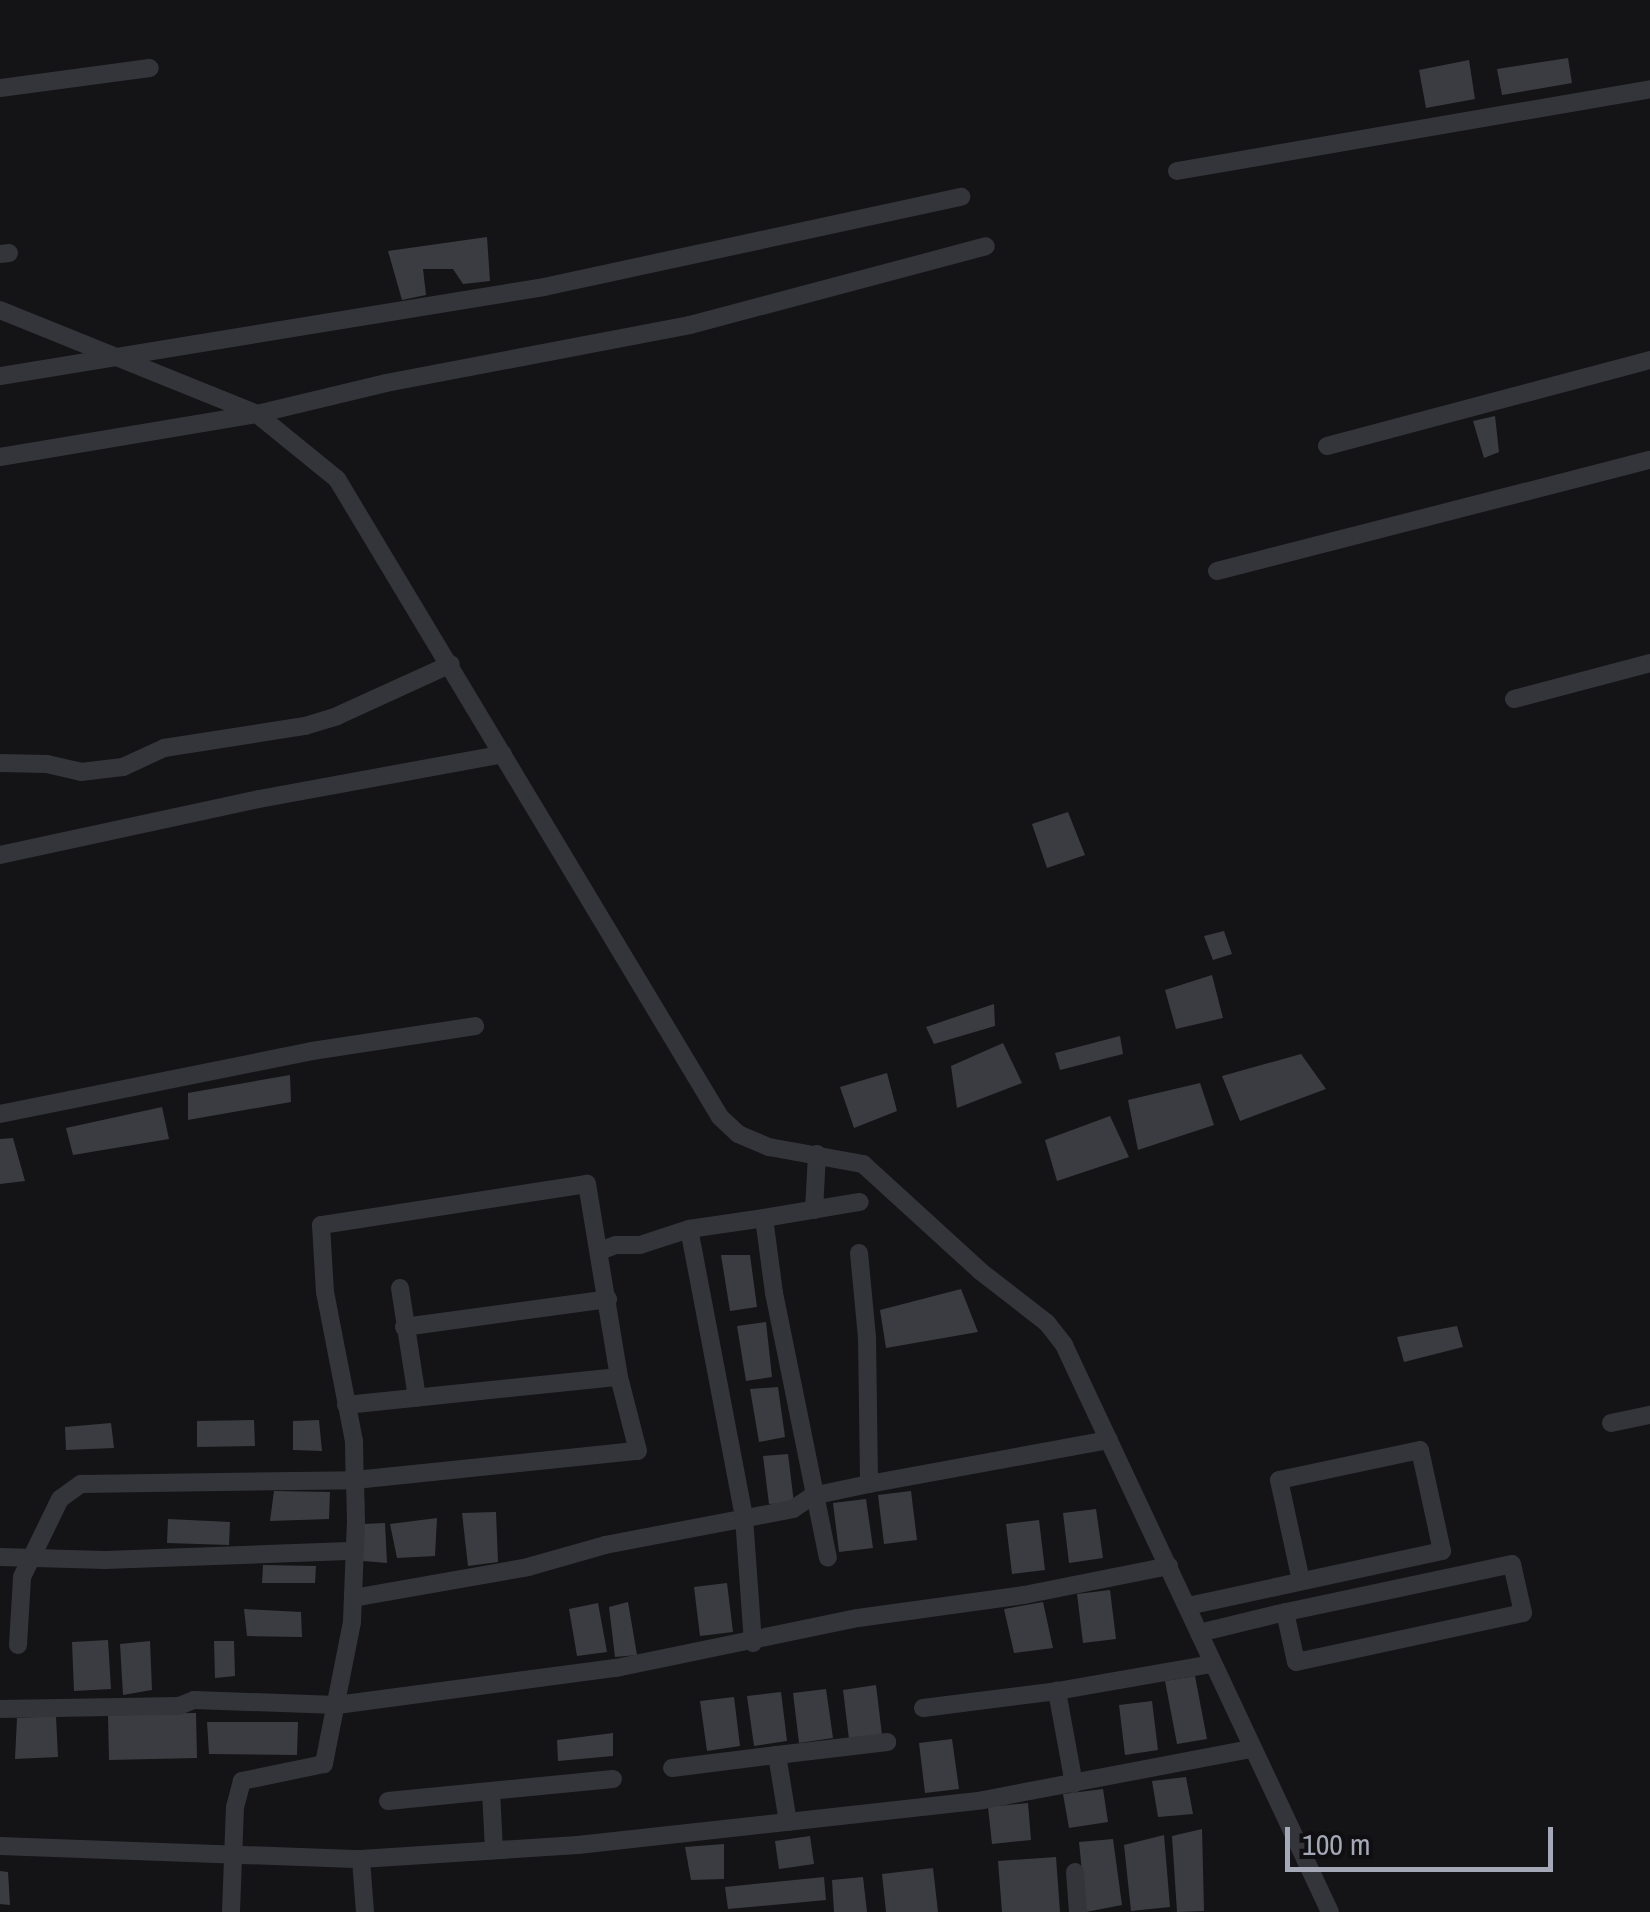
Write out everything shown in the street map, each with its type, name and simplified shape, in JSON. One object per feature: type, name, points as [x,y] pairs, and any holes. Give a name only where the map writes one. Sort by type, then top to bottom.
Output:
[{"type":"street","points":[[0,88],[150,68]]},
{"type":"street","points":[[1178,171],[1650,90]]},
{"type":"street","points":[[0,376],[544,288],[961,197]]},
{"type":"street","points":[[0,457],[256,414],[386,383],[690,325],[986,246]]},
{"type":"street","points":[[0,310],[256,414],[338,479],[720,1116],[738,1134],[769,1146],[864,1164],[980,1271],[1046,1323],[1064,1345],[1110,1440],[1327,1911]]},
{"type":"street","points":[[1327,446],[1650,360]]},
{"type":"street","points":[[1217,571],[1650,460]]},
{"type":"street","points":[[1514,699],[1650,663]]},
{"type":"street","points":[[0,763],[47,764],[81,772],[123,767],[164,748],[305,726],[338,716],[451,664]]},
{"type":"street","points":[[0,855],[260,799],[503,754]]},
{"type":"street","points":[[0,1114],[312,1050],[474,1026]]},
{"type":"street","points":[[814,1210],[817,1154]]},
{"type":"street","points":[[18,1645],[22,1577],[60,1499],[81,1484],[355,1480],[638,1451],[620,1378],[587,1184],[321,1226],[326,1292],[354,1441],[355,1480],[355,1551],[353,1598],[324,1764],[242,1781],[232,1855],[231,1912]]},
{"type":"street","points":[[600,1251],[616,1245],[640,1245],[689,1229],[860,1202]]},
{"type":"street","points":[[764,1218],[812,1496],[828,1558]]},
{"type":"street","points":[[689,1229],[744,1517],[753,1643]]},
{"type":"street","points":[[859,1254],[867,1337],[869,1484]]},
{"type":"street","points":[[400,1288],[418,1398]]},
{"type":"street","points":[[404,1327],[608,1299]]},
{"type":"street","points":[[346,1405],[620,1378]]},
{"type":"street","points":[[1611,1423],[1650,1414]]},
{"type":"street","points":[[353,1598],[528,1568],[605,1545],[793,1509],[812,1496],[1110,1440]]},
{"type":"street","points":[[1188,1606],[1442,1551],[1420,1450],[1280,1480],[1301,1581]]},
{"type":"street","points":[[0,1557],[105,1560],[355,1551]]},
{"type":"street","points":[[1198,1633],[1285,1612],[1512,1564],[1523,1613],[1296,1662],[1285,1612]]},
{"type":"street","points":[[0,1709],[180,1706],[194,1700],[337,1705],[616,1668],[753,1643],[858,1618],[1024,1595],[1169,1566]]},
{"type":"street","points":[[923,1708],[1057,1691],[1212,1664]]},
{"type":"street","points":[[1057,1691],[1074,1784]]},
{"type":"street","points":[[672,1768],[887,1742]]},
{"type":"street","points":[[0,1846],[360,1859],[494,1850],[788,1822],[1074,1784],[1251,1750]]},
{"type":"street","points":[[777,1756],[788,1822]]},
{"type":"street","points":[[388,1801],[613,1779]]},
{"type":"street","points":[[491,1791],[494,1850]]},
{"type":"street","points":[[360,1859],[366,1912]]},
{"type":"street","points":[[1075,1872],[1078,1912]]},
{"type":"building","points":[[1568,58],[1572,83],[1502,95],[1497,69]]},
{"type":"building","points":[[1469,60],[1475,99],[1426,108],[1419,70]]},
{"type":"building","points":[[487,237],[490,281],[463,284],[453,269],[423,269],[426,295],[402,300],[388,251]]},
{"type":"building","points":[[1495,416],[1499,452],[1484,458],[1473,421]]},
{"type":"building","points":[[1068,812],[1085,855],[1047,868],[1032,824]]},
{"type":"building","points":[[1224,931],[1232,954],[1213,960],[1204,936]]},
{"type":"building","points":[[1212,975],[1223,1018],[1176,1029],[1165,990]]},
{"type":"building","points":[[994,1004],[995,1026],[934,1044],[926,1027]]},
{"type":"building","points":[[1120,1036],[1123,1054],[1060,1070],[1055,1053]]},
{"type":"building","points":[[1003,1043],[1022,1083],[957,1108],[951,1066]]},
{"type":"building","points":[[1301,1054],[1326,1089],[1240,1121],[1222,1076]]},
{"type":"building","points":[[887,1073],[897,1111],[854,1128],[840,1087]]},
{"type":"building","points":[[290,1075],[291,1102],[188,1120],[188,1093]]},
{"type":"building","points":[[1200,1083],[1214,1125],[1138,1150],[1128,1100]]},
{"type":"building","points":[[162,1107],[169,1139],[73,1155],[66,1128]]},
{"type":"building","points":[[1110,1116],[1129,1157],[1057,1181],[1045,1140]]},
{"type":"building","points":[[13,1138],[25,1181],[0,1184],[0,1139]]},
{"type":"building","points":[[721,1255],[750,1255],[757,1307],[730,1311]]},
{"type":"building","points":[[961,1289],[978,1332],[886,1348],[880,1310]]},
{"type":"building","points":[[766,1322],[772,1377],[746,1381],[737,1326]]},
{"type":"building","points":[[1457,1326],[1463,1347],[1404,1362],[1397,1337]]},
{"type":"building","points":[[778,1387],[785,1437],[759,1442],[750,1389]]},
{"type":"building","points":[[254,1420],[255,1446],[197,1447],[197,1421]]},
{"type":"building","points":[[319,1420],[322,1451],[293,1450],[293,1421]]},
{"type":"building","points":[[111,1423],[114,1448],[66,1450],[65,1427]]},
{"type":"building","points":[[788,1454],[794,1503],[769,1504],[763,1456]]},
{"type":"building","points":[[274,1491],[330,1492],[329,1519],[270,1521]]},
{"type":"building","points":[[911,1491],[917,1540],[884,1544],[878,1495]]},
{"type":"building","points":[[866,1499],[873,1548],[839,1552],[833,1503]]},
{"type":"building","points":[[1096,1509],[1103,1558],[1069,1563],[1063,1513]]},
{"type":"building","points":[[496,1512],[498,1562],[468,1566],[462,1513]]},
{"type":"building","points":[[437,1518],[435,1556],[397,1558],[390,1524]]},
{"type":"building","points":[[168,1519],[230,1522],[229,1545],[167,1543]]},
{"type":"building","points":[[1039,1520],[1045,1570],[1012,1574],[1006,1524]]},
{"type":"building","points":[[385,1523],[387,1563],[363,1561],[363,1524]]},
{"type":"building","points":[[263,1565],[316,1566],[315,1583],[262,1583]]},
{"type":"building","points":[[727,1583],[733,1632],[700,1636],[694,1587]]},
{"type":"building","points":[[1110,1590],[1116,1639],[1083,1643],[1077,1594]]},
{"type":"building","points":[[628,1602],[637,1655],[615,1657],[609,1607]]},
{"type":"building","points":[[1043,1602],[1053,1648],[1014,1653],[1004,1609]]},
{"type":"building","points":[[598,1603],[607,1652],[577,1656],[569,1609]]},
{"type":"building","points":[[244,1609],[301,1612],[302,1637],[247,1636]]},
{"type":"building","points":[[108,1640],[111,1689],[74,1691],[72,1642]]},
{"type":"building","points":[[150,1641],[152,1690],[123,1695],[120,1644]]},
{"type":"building","points":[[214,1641],[234,1641],[235,1676],[215,1678]]},
{"type":"building","points":[[1195,1676],[1207,1739],[1177,1744],[1165,1681]]},
{"type":"building","points":[[876,1685],[882,1735],[849,1739],[843,1690]]},
{"type":"building","points":[[826,1689],[833,1738],[799,1743],[793,1693]]},
{"type":"building","points":[[781,1692],[787,1741],[754,1746],[747,1696]]},
{"type":"building","points":[[734,1697],[740,1746],[707,1751],[700,1701]]},
{"type":"building","points":[[1152,1701],[1158,1750],[1125,1755],[1119,1705]]},
{"type":"building","points":[[196,1713],[197,1758],[109,1760],[108,1714]]},
{"type":"building","points":[[56,1716],[58,1757],[15,1759],[17,1718]]},
{"type":"building","points":[[207,1722],[298,1722],[297,1755],[209,1754]]},
{"type":"building","points":[[613,1733],[613,1756],[558,1761],[557,1740]]},
{"type":"building","points":[[952,1739],[959,1789],[925,1793],[919,1743]]},
{"type":"building","points":[[1186,1777],[1193,1814],[1158,1817],[1152,1781]]},
{"type":"building","points":[[1103,1789],[1108,1822],[1069,1828],[1063,1794]]},
{"type":"building","points":[[1028,1803],[1031,1840],[992,1844],[988,1807]]},
{"type":"building","points":[[1202,1829],[1204,1911],[1177,1912],[1172,1836]]},
{"type":"building","points":[[1164,1835],[1170,1907],[1131,1911],[1124,1845]]},
{"type":"building","points":[[810,1836],[814,1864],[779,1869],[775,1841]]},
{"type":"building","points":[[1113,1839],[1122,1905],[1086,1912],[1079,1842]]},
{"type":"building","points":[[724,1844],[724,1879],[691,1880],[685,1847]]},
{"type":"building","points":[[1056,1857],[1060,1912],[1002,1912],[998,1861]]},
{"type":"building","points":[[933,1868],[938,1912],[886,1912],[882,1874]]},
{"type":"building","points":[[0,1871],[8,1872],[10,1905],[0,1904]]},
{"type":"building","points":[[824,1877],[826,1900],[728,1909],[725,1887]]},
{"type":"building","points":[[863,1877],[867,1912],[834,1912],[832,1880]]}]
